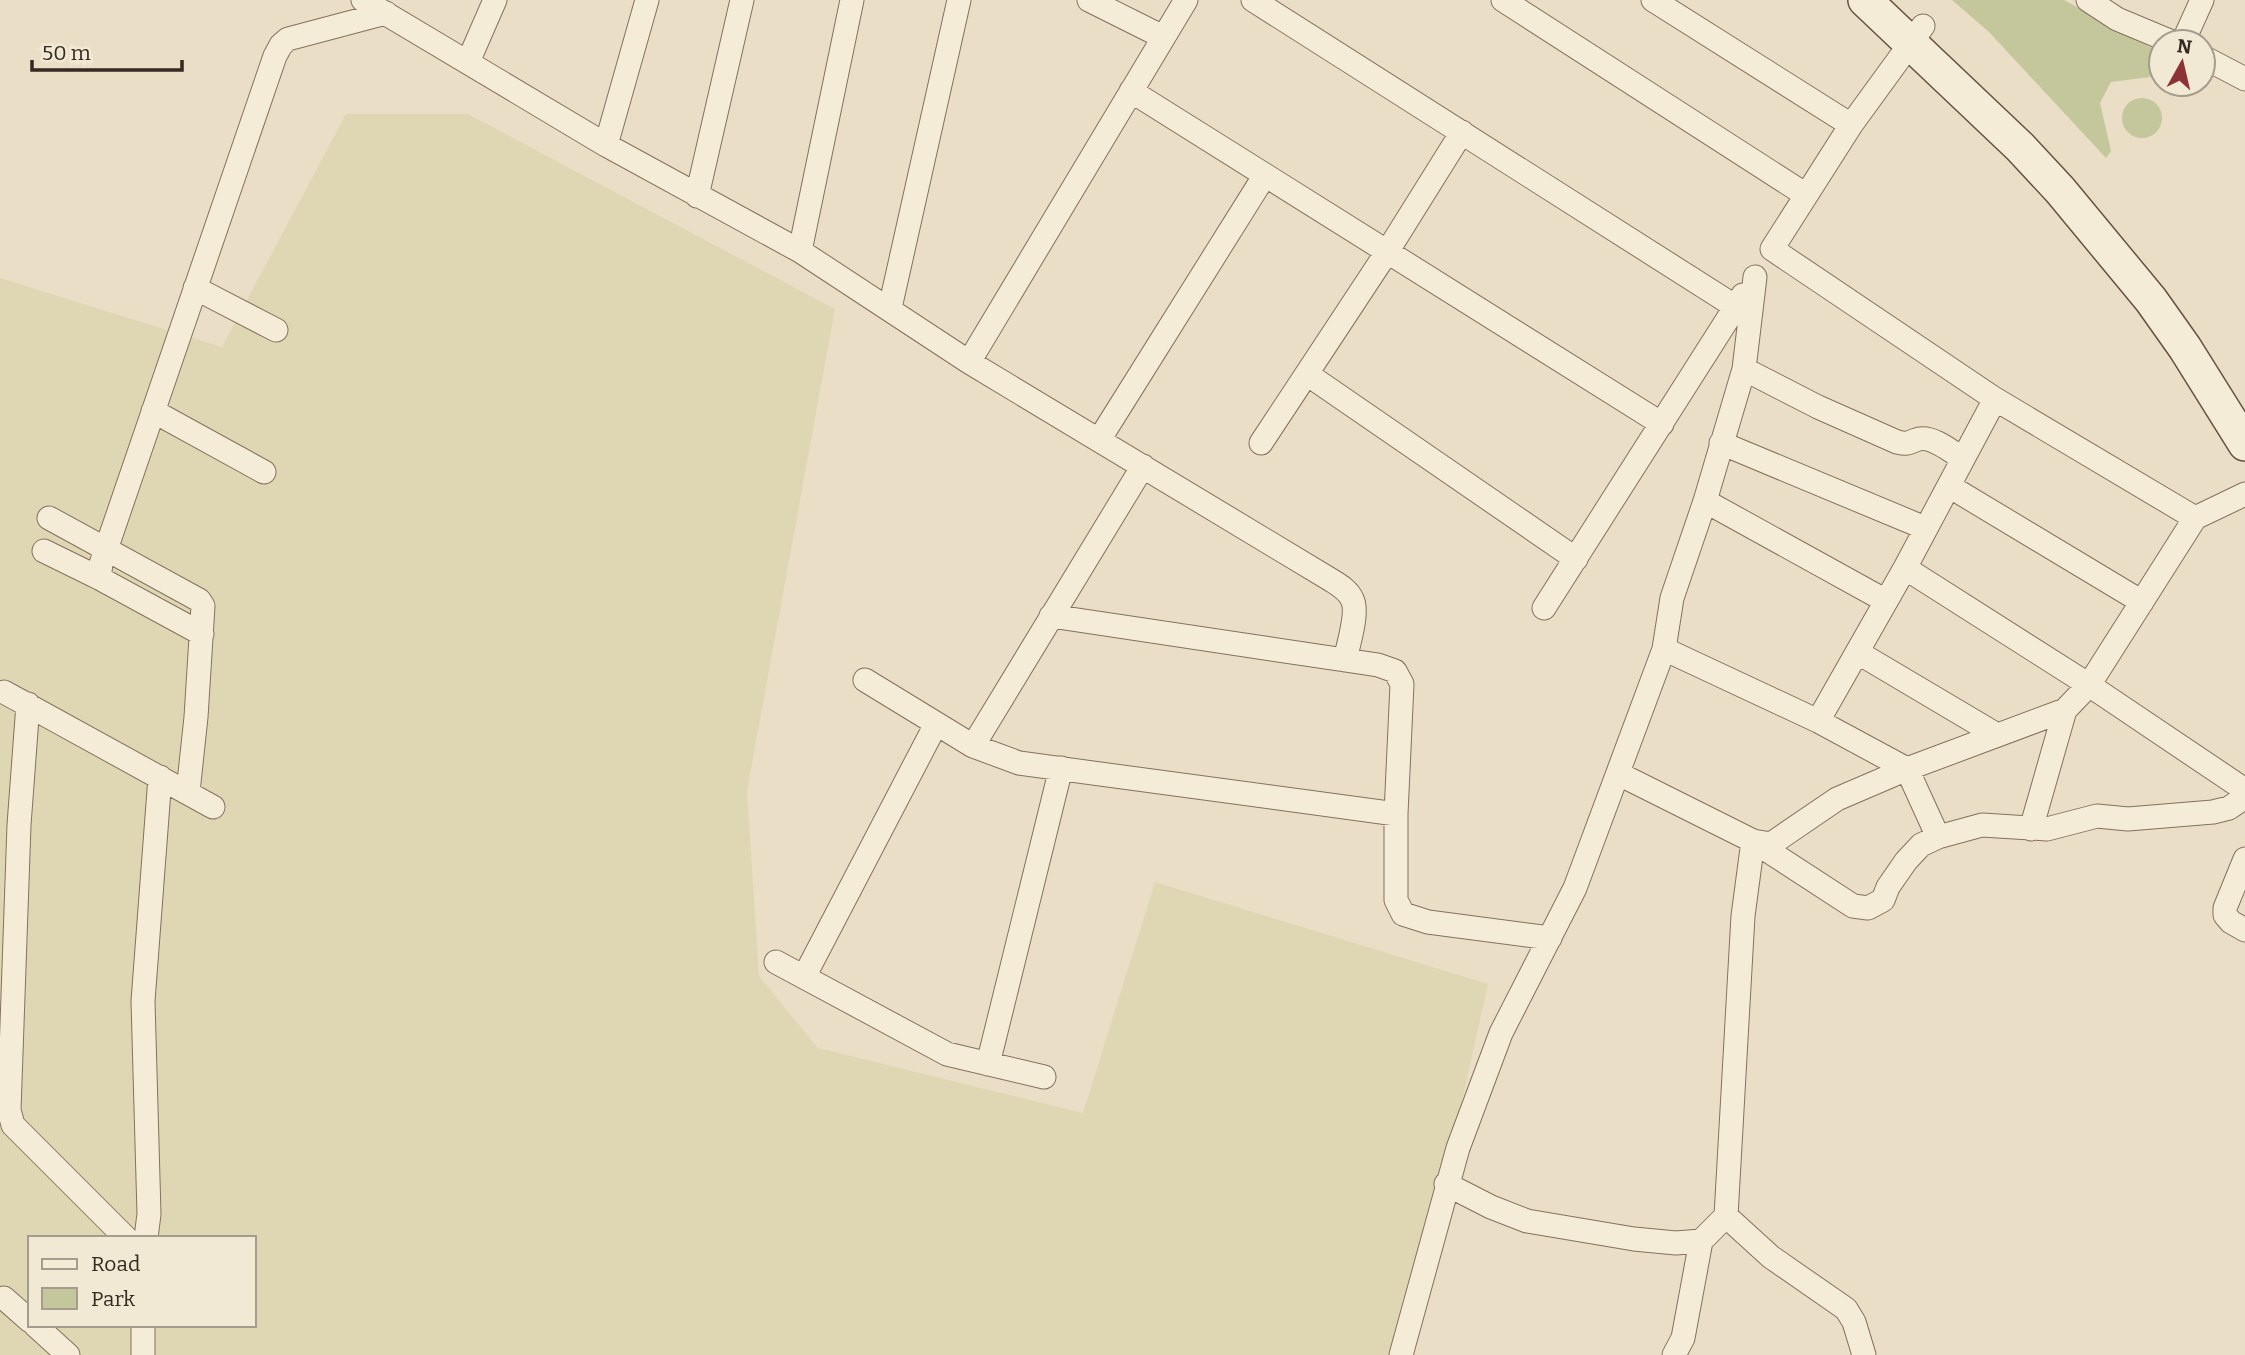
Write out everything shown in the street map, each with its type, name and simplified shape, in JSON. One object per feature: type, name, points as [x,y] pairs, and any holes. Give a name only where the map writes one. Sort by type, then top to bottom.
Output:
[{"type":"main road","points":[[1865,0],[1917,34],[2030,127],[2075,173],[2169,290],[2202,338],[2245,410]]},
{"type":"main road","points":[[1895,0],[1917,34],[2060,190],[2151,300],[2185,348],[2245,444]]},
{"type":"street","points":[[363,0],[606,145],[800,251],[969,362],[1346,590],[1353,599],[1355,610],[1345,660]]},
{"type":"street","points":[[468,62],[495,0]]},
{"type":"street","points":[[606,145],[647,0]]},
{"type":"street","points":[[697,196],[741,0]]},
{"type":"street","points":[[800,251],[852,0]]},
{"type":"street","points":[[890,308],[959,0]]},
{"type":"street","points":[[1089,0],[1163,37]]},
{"type":"street","points":[[969,362],[1186,0]]},
{"type":"street","points":[[1254,0],[1736,307]]},
{"type":"street","points":[[1503,0],[1807,195]]},
{"type":"street","points":[[1653,0],[1851,125]]},
{"type":"street","points":[[2088,0],[2118,19],[2147,31]]},
{"type":"street","points":[[2189,28],[2202,0]]},
{"type":"street","points":[[99,578],[106,547],[281,45],[288,39],[386,13]]},
{"type":"street","points":[[1544,608],[1851,125],[1917,34]]},
{"type":"street","points":[[2217,64],[2245,79]]},
{"type":"street","points":[[1130,91],[1662,424]]},
{"type":"street","points":[[1261,443],[1387,252],[1462,132]]},
{"type":"street","points":[[1099,440],[1265,175]]},
{"type":"street","points":[[1772,249],[1994,399],[2194,518]]},
{"type":"street","points":[[1401,1355],[1447,1184],[1501,1033],[1575,888],[1664,649],[1672,598],[1705,501],[1744,369],[1755,277]]},
{"type":"street","points":[[195,288],[276,330]]},
{"type":"street","points":[[1744,369],[1818,407],[1897,442],[1908,444],[1927,439],[1963,459]]},
{"type":"street","points":[[1307,374],[1576,559]]},
{"type":"street","points":[[1818,720],[1905,568],[1994,399]]},
{"type":"street","points":[[153,411],[264,472]]},
{"type":"street","points":[[1721,443],[1926,528]]},
{"type":"street","points":[[973,746],[1143,466]]},
{"type":"street","points":[[1948,485],[2142,601]]},
{"type":"street","points":[[1753,841],[1771,844],[1837,799],[1907,769],[2065,710],[2089,685],[2194,518],[2245,494]]},
{"type":"street","points":[[1705,501],[1886,601]]},
{"type":"street","points":[[49,518],[199,600],[203,606],[188,792]]},
{"type":"street","points":[[44,551],[202,634]]},
{"type":"street","points":[[1905,568],[2089,685],[2245,790]]},
{"type":"street","points":[[1051,616],[1378,665],[1395,671],[1402,684],[1396,814],[1396,900],[1403,914],[1428,922],[1550,938]]},
{"type":"street","points":[[1664,649],[1818,720],[1907,769],[1938,837]]},
{"type":"street","points":[[1857,652],[1997,735]]},
{"type":"street","points":[[865,680],[973,746],[1019,762],[1396,814]]},
{"type":"street","points":[[4,692],[213,807]]},
{"type":"street","points":[[28,704],[19,825],[9,1110],[13,1125],[124,1236]]},
{"type":"street","points":[[2031,829],[2065,710]]},
{"type":"street","points":[[804,976],[936,724]]},
{"type":"street","points":[[988,1064],[1061,768]]},
{"type":"street","points":[[1619,774],[1753,841],[1853,906],[1868,908],[1883,900],[1888,887],[1921,845],[1938,837],[1982,825],[2047,829],[2097,816],[2128,819],[2213,812],[2229,808],[2245,797]]},
{"type":"street","points":[[146,1236],[149,1214],[143,1001],[160,777]]},
{"type":"street","points":[[1674,1355],[1683,1338],[1701,1241],[1726,1216],[1743,916],[1753,841]]},
{"type":"street","points":[[2245,859],[2225,908],[2225,915],[2231,922],[2245,930]]},
{"type":"street","points":[[776,962],[947,1054],[1044,1077]]},
{"type":"street","points":[[1447,1184],[1527,1221],[1633,1239],[1701,1241]]},
{"type":"street","points":[[1726,1216],[1770,1257],[1846,1309],[1854,1322],[1864,1355]]},
{"type":"street","points":[[4,1298],[28,1319]]},
{"type":"street","points":[[36,1327],[68,1355]]},
{"type":"street","points":[[143,1355],[144,1327]]},
{"type":"shaded area","points":[[346,114],[468,114],[835,309],[747,791],[759,976],[818,1048],[1083,1113],[1155,882],[1488,984],[1449,1159],[1391,1355],[0,1355],[0,278],[222,347]]},
{"type":"green space","points":[[1952,0],[2064,0],[2147,45],[2147,77],[2111,82],[2100,103],[2111,151],[2106,158],[1989,32]]},
{"type":"green space","points":[[2142,98],[2156,104],[2162,118],[2156,132],[2142,138],[2128,132],[2122,118],[2128,104]]}]
